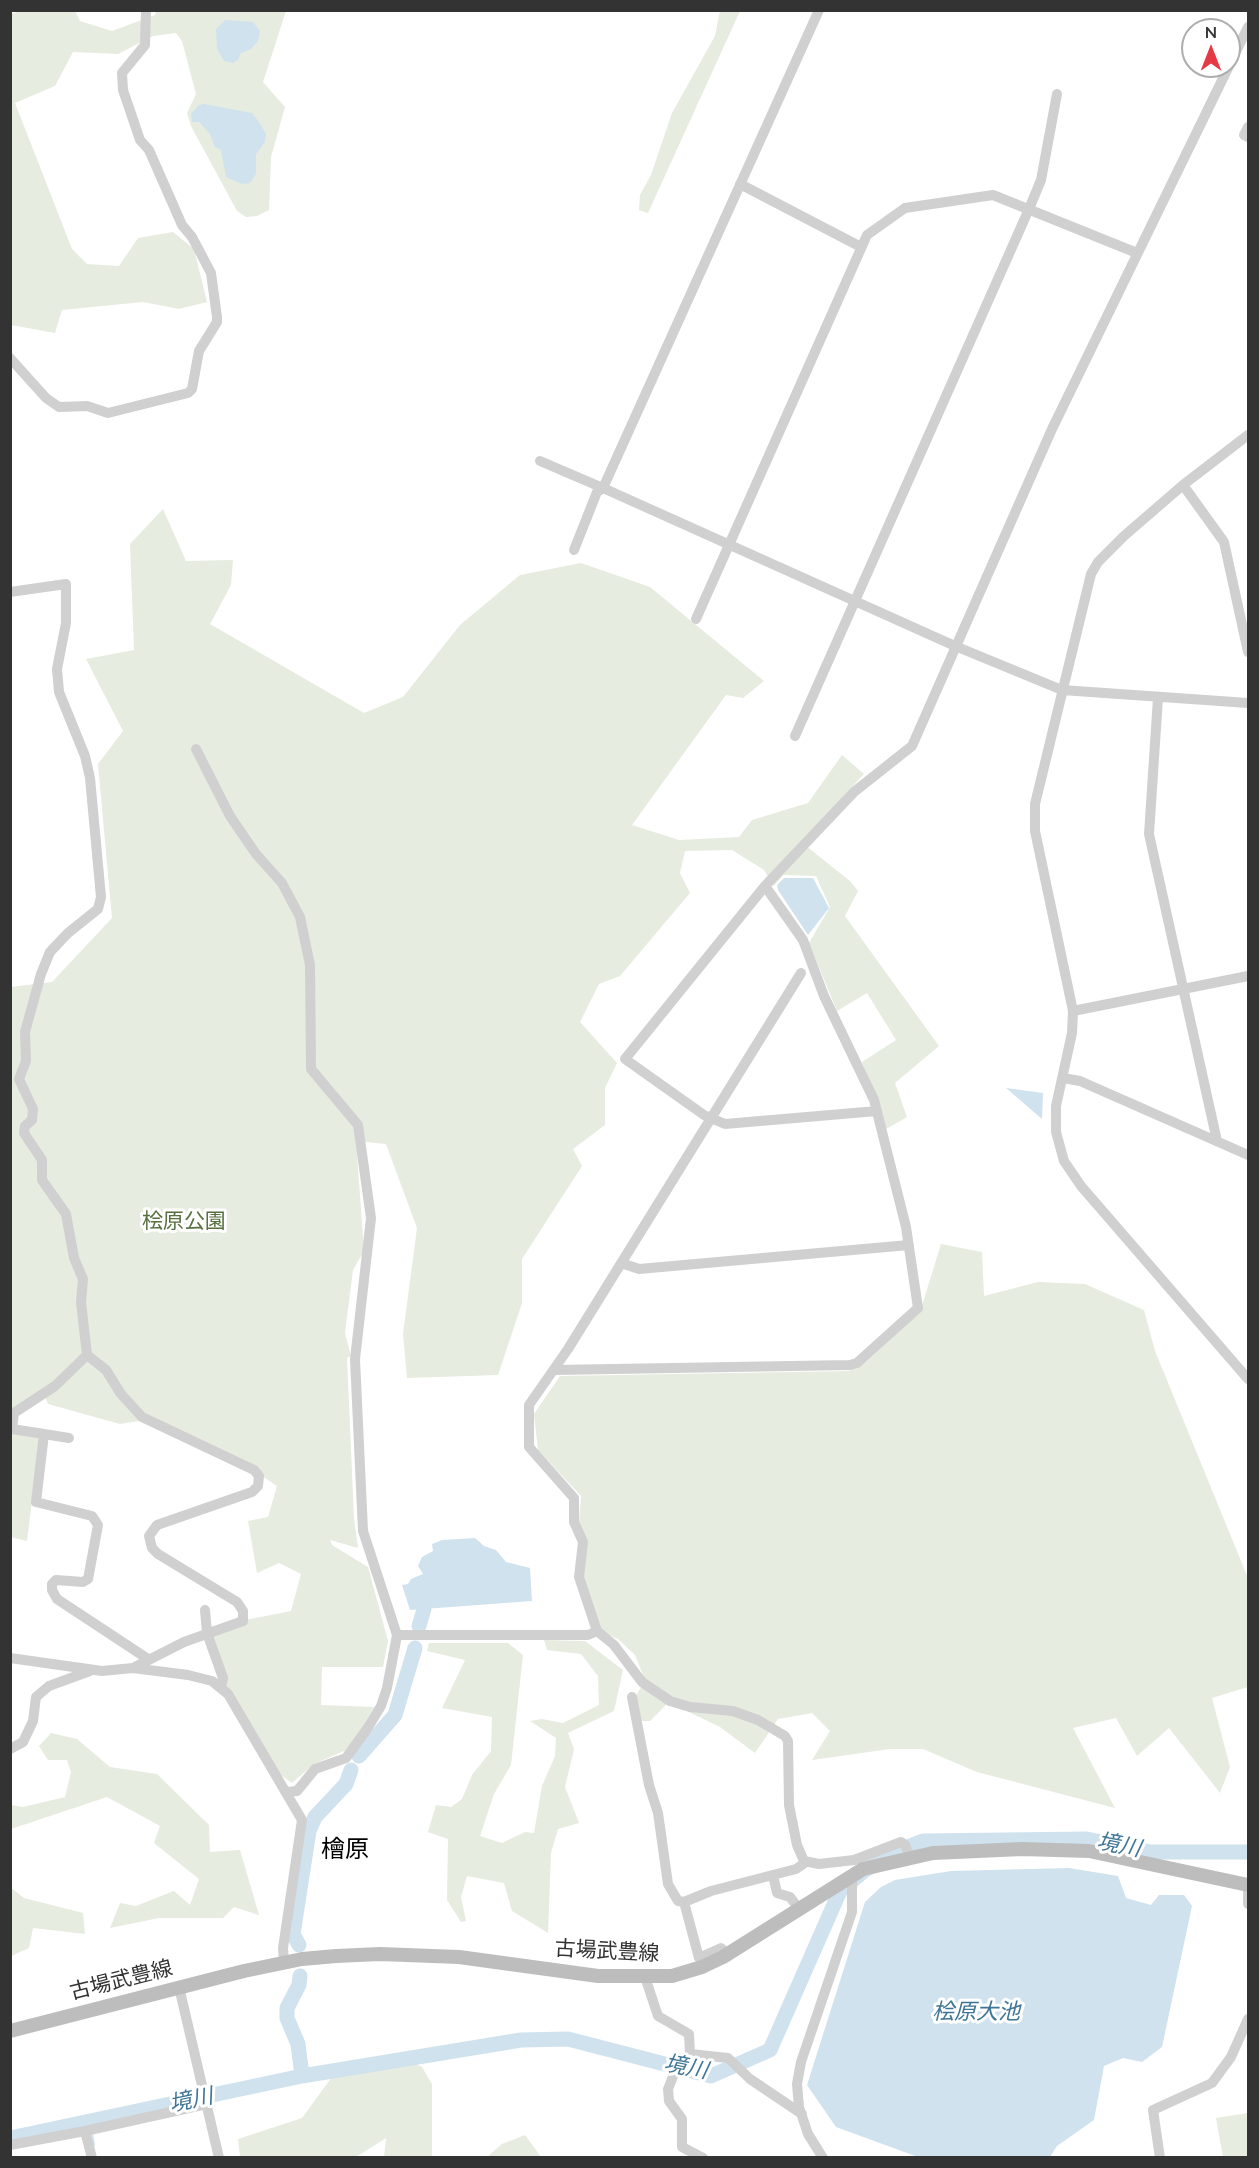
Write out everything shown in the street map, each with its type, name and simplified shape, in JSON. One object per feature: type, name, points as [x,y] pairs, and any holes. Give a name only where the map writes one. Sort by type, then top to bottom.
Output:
[{"type":"main road","name":"古場武豊線","points":[[10,2031],[179,1987],[284,1963],[324,1957],[380,1954],[459,1958],[598,1976],[672,1976],[702,1967],[727,1954],[863,1869],[910,1857],[1022,1849],[1089,1851],[1248,1887]]},
{"type":"street","points":[[10,358],[46,398],[60,407],[87,406],[108,413],[188,393],[192,389],[199,351],[217,322],[217,317],[211,273],[192,237],[182,225],[149,150],[140,140],[123,90],[122,73],[145,45],[146,10]]},
{"type":"street","points":[[574,550],[597,492],[603,488],[819,10]]},
{"type":"street","points":[[877,1111],[725,1124],[711,1118],[625,1059],[765,886],[854,792],[912,747],[1052,429],[1248,27]]},
{"type":"street","points":[[795,736],[1041,180],[1057,94]]},
{"type":"street","points":[[1248,127],[1244,135],[1248,137]]},
{"type":"street","points":[[740,184],[861,247]]},
{"type":"street","points":[[696,619],[867,235],[905,208],[993,195],[1137,252]]},
{"type":"street","points":[[1248,435],[1183,485],[1110,549],[1091,574],[1035,802],[1035,831],[1073,1011],[1072,1033],[1056,1106],[1056,1132],[1064,1161],[1081,1186],[1248,1379]]},
{"type":"street","points":[[540,461],[956,646],[1062,690],[1248,703]]},
{"type":"street","points":[[1183,485],[1224,542],[1248,652]]},
{"type":"street","points":[[10,592],[66,584],[66,623],[57,669],[59,692],[87,767],[101,875],[101,897],[98,909],[68,933],[50,952],[41,974],[25,1032],[26,1061],[19,1079],[33,1109],[32,1120],[25,1126],[24,1133],[42,1160],[42,1180],[66,1214],[74,1258],[83,1279],[81,1302],[87,1355],[106,1370],[121,1394],[142,1417],[254,1470],[259,1476],[258,1486],[252,1492],[157,1525],[149,1536],[152,1548],[158,1554],[241,1606],[243,1621],[207,1633],[133,1668]]},
{"type":"street","points":[[1158,698],[1149,834],[1217,1141]]},
{"type":"street","points":[[196,749],[230,816],[256,854],[282,882],[300,917],[310,965],[311,1069],[359,1130],[371,1218],[355,1359],[363,1531],[397,1635],[387,1688],[381,1706],[367,1730],[346,1758],[315,1769],[297,1791],[288,1792]]},
{"type":"street","points":[[555,1370],[850,1365],[856,1363],[918,1308],[909,1245],[877,1111],[824,996],[803,940],[765,886]]},
{"type":"street","points":[[801,973],[555,1370],[529,1405],[529,1447],[574,1498],[574,1522],[582,1542],[579,1578],[597,1631],[614,1645],[642,1682],[670,1701],[690,1707],[733,1711],[759,1720],[785,1736],[788,1741],[789,1805],[796,1845],[806,1862]]},
{"type":"street","points":[[1073,1011],[1248,976]]},
{"type":"street","points":[[1063,1078],[1080,1081],[1248,1155]]},
{"type":"street","points":[[621,1263],[639,1269],[909,1245]]},
{"type":"street","points":[[69,1438],[12,1429],[14,1413],[55,1386],[87,1355]]},
{"type":"street","points":[[44,1434],[36,1502],[92,1516],[98,1525],[88,1579],[83,1582],[56,1580],[52,1584],[54,1594],[168,1673]]},
{"type":"street","points":[[205,1610],[207,1633],[221,1670],[221,1687]]},
{"type":"street","points":[[397,1635],[588,1635],[597,1631]]},
{"type":"street","points":[[10,1658],[93,1670],[133,1668],[201,1677],[221,1687],[228,1694],[288,1792],[302,1820],[283,1948],[284,1963]]},
{"type":"street","points":[[10,1749],[23,1742],[33,1721],[36,1697],[49,1686],[93,1670]]},
{"type":"street","points":[[632,1697],[649,1785],[658,1813],[668,1884],[678,1901],[684,1902],[711,1891],[796,1869],[806,1862],[819,1864],[854,1860],[901,1842],[905,1845],[910,1857]]},
{"type":"street","points":[[772,1875],[777,1893],[790,1897],[799,1909]]},
{"type":"street","points":[[823,2157],[814,2153],[796,2093],[799,2072],[852,1912],[852,1876]]},
{"type":"street","points":[[1248,1887],[1248,1904]]},
{"type":"street","points":[[684,1902],[699,1958],[721,1948],[727,1954]]},
{"type":"street","points":[[645,1977],[658,2016],[689,2034],[690,2054],[674,2074],[668,2089],[669,2101],[682,2119],[682,2147],[703,2157]]},
{"type":"street","points":[[179,1987],[219,2157]]},
{"type":"street","points":[[1160,2157],[1153,2110],[1212,2083],[1231,2057],[1248,2019]]},
{"type":"street","points":[[690,2054],[728,2058],[750,2079],[802,2114]]},
{"type":"street","points":[[10,2145],[85,2131],[207,2103]]},
{"type":"street","points":[[85,2131],[92,2157]]},
{"type":"green space","points":[[21,11],[75,11],[80,21],[112,31],[155,15],[156,11],[286,11],[263,82],[285,107],[271,157],[269,210],[257,216],[246,217],[237,211],[191,126],[187,113],[196,94],[182,41],[176,33],[153,36],[118,54],[73,52],[55,86],[15,103],[72,249],[87,264],[119,266],[138,238],[173,232],[194,249],[207,302],[179,309],[143,302],[62,310],[55,333],[11,325],[11,14]]},
{"type":"green space","points":[[720,11],[740,11],[648,213],[639,210],[640,195],[651,175],[672,113],[715,36]]},
{"type":"green space","name":"桧原公園","points":[[163,509],[186,561],[233,560],[231,585],[210,624],[364,713],[403,697],[460,625],[520,575],[581,563],[650,587],[764,681],[743,698],[726,695],[632,825],[679,840],[739,837],[752,820],[808,803],[842,755],[864,774],[801,842],[850,881],[858,891],[845,916],[939,1046],[895,1083],[907,1117],[886,1129],[862,1062],[896,1040],[867,993],[837,1011],[809,943],[830,907],[816,876],[783,875],[774,886],[764,870],[732,850],[685,851],[680,873],[690,893],[620,976],[599,984],[580,1022],[617,1063],[605,1088],[605,1125],[573,1149],[582,1166],[522,1259],[522,1303],[498,1375],[407,1378],[403,1334],[417,1228],[386,1144],[356,1141],[364,1251],[353,1270],[345,1333],[351,1356],[347,1358],[354,1518],[358,1548],[330,1540],[332,1545],[368,1567],[388,1641],[383,1667],[322,1667],[321,1705],[374,1707],[351,1748],[314,1764],[292,1783],[278,1773],[221,1685],[210,1627],[291,1611],[301,1574],[279,1563],[257,1573],[248,1521],[268,1517],[277,1486],[240,1461],[151,1419],[120,1424],[48,1404],[44,1394],[14,1413],[13,1429],[40,1438],[27,1541],[11,1537],[10,987],[52,982],[112,918],[98,764],[123,731],[86,659],[134,650],[130,544]]},
{"type":"green space","points":[[941,1244],[982,1252],[984,1296],[1038,1282],[1085,1284],[1144,1310],[1155,1351],[1248,1578],[1248,1687],[1212,1698],[1230,1767],[1220,1793],[1169,1728],[1137,1756],[1116,1718],[1073,1728],[1115,1808],[977,1772],[923,1749],[890,1749],[812,1760],[830,1731],[812,1713],[778,1719],[755,1753],[720,1727],[674,1705],[666,1705],[650,1721],[641,1721],[636,1696],[645,1680],[635,1655],[618,1639],[601,1631],[582,1578],[579,1521],[581,1496],[538,1450],[534,1414],[560,1376],[849,1371],[866,1362],[920,1312]]},
{"type":"green space","points":[[544,1640],[585,1641],[623,1670],[614,1711],[568,1733],[574,1749],[565,1787],[579,1823],[558,1829],[551,1853],[548,1933],[512,1911],[504,1883],[467,1876],[461,1897],[466,1921],[461,1922],[447,1900],[448,1839],[428,1832],[436,1805],[451,1807],[462,1799],[472,1775],[491,1751],[492,1717],[442,1708],[465,1660],[427,1651],[429,1643],[508,1643],[523,1655],[511,1765],[494,1794],[480,1836],[502,1843],[525,1832],[534,1833],[542,1786],[555,1756],[556,1738],[530,1721],[542,1719],[563,1723],[599,1705],[598,1676],[581,1654],[547,1650]]},
{"type":"green space","points":[[51,1733],[77,1739],[110,1767],[157,1774],[209,1825],[210,1852],[240,1850],[259,1915],[234,1907],[223,1918],[159,1918],[110,1928],[120,1903],[136,1906],[174,1891],[190,1905],[199,1879],[154,1843],[160,1826],[107,1797],[11,1829],[11,1805],[23,1807],[65,1797],[71,1772],[67,1760],[48,1760],[39,1746]]},
{"type":"green space","points":[[10,1887],[24,1898],[83,1913],[85,1934],[33,1928],[29,1948],[11,1956]]},
{"type":"green space","points":[[409,2061],[422,2067],[432,2084],[432,2157],[384,2157],[386,2138],[356,2157],[240,2157],[238,2139],[302,2118],[332,2077]]},
{"type":"green space","points":[[1248,2113],[1248,2157],[1223,2157],[1216,2118]]},
{"type":"green space","points":[[525,2135],[541,2157],[487,2157],[502,2144]]},
{"type":"water","points":[[225,20],[253,22],[260,31],[258,41],[251,49],[241,53],[238,60],[233,63],[224,61],[217,49],[216,29]]},
{"type":"water","points":[[199,105],[252,113],[266,134],[265,142],[256,154],[256,174],[250,183],[242,184],[226,177],[221,150],[215,147],[210,134],[199,122],[192,122],[191,114]]},
{"type":"water","points":[[784,878],[813,878],[829,908],[808,935],[778,890],[777,885]]},
{"type":"water","points":[[1006,1088],[1043,1093],[1042,1119]]},
{"type":"water","points":[[475,1538],[484,1546],[496,1550],[506,1562],[530,1568],[532,1601],[410,1610],[402,1585],[408,1584],[411,1579],[423,1574],[418,1566],[422,1557],[433,1551],[432,1544],[442,1540]]},
{"type":"water","name":"桧原大池","points":[[1069,1868],[1118,1876],[1126,1898],[1151,1905],[1159,1895],[1184,1895],[1192,1906],[1162,2047],[1142,2062],[1123,2058],[1104,2066],[1094,2120],[1057,2146],[1050,2157],[918,2157],[836,2127],[807,2085],[865,1902],[881,1887],[895,1880],[951,1871]]},
{"type":"waterway","points":[[419,1626],[424,1609]]},
{"type":"waterway","points":[[359,1756],[395,1715],[415,1648]]},
{"type":"waterway","points":[[299,1945],[293,1934],[309,1831],[315,1817],[346,1784],[351,1770]]},
{"type":"waterway","name":"境川","points":[[10,2138],[302,2076],[521,2040],[568,2039],[711,2076],[770,2050],[840,1891],[865,1870],[895,1852],[923,1841],[1087,1839],[1151,1852],[1248,1852]]},
{"type":"waterway","points":[[300,1976],[299,1985],[287,2008],[287,2018],[298,2044],[302,2076]]},
{"type":"waterway","points":[[92,2133],[94,2145]]},
{"type":"district","name":"檜原","points":[[345,1849]]}]
